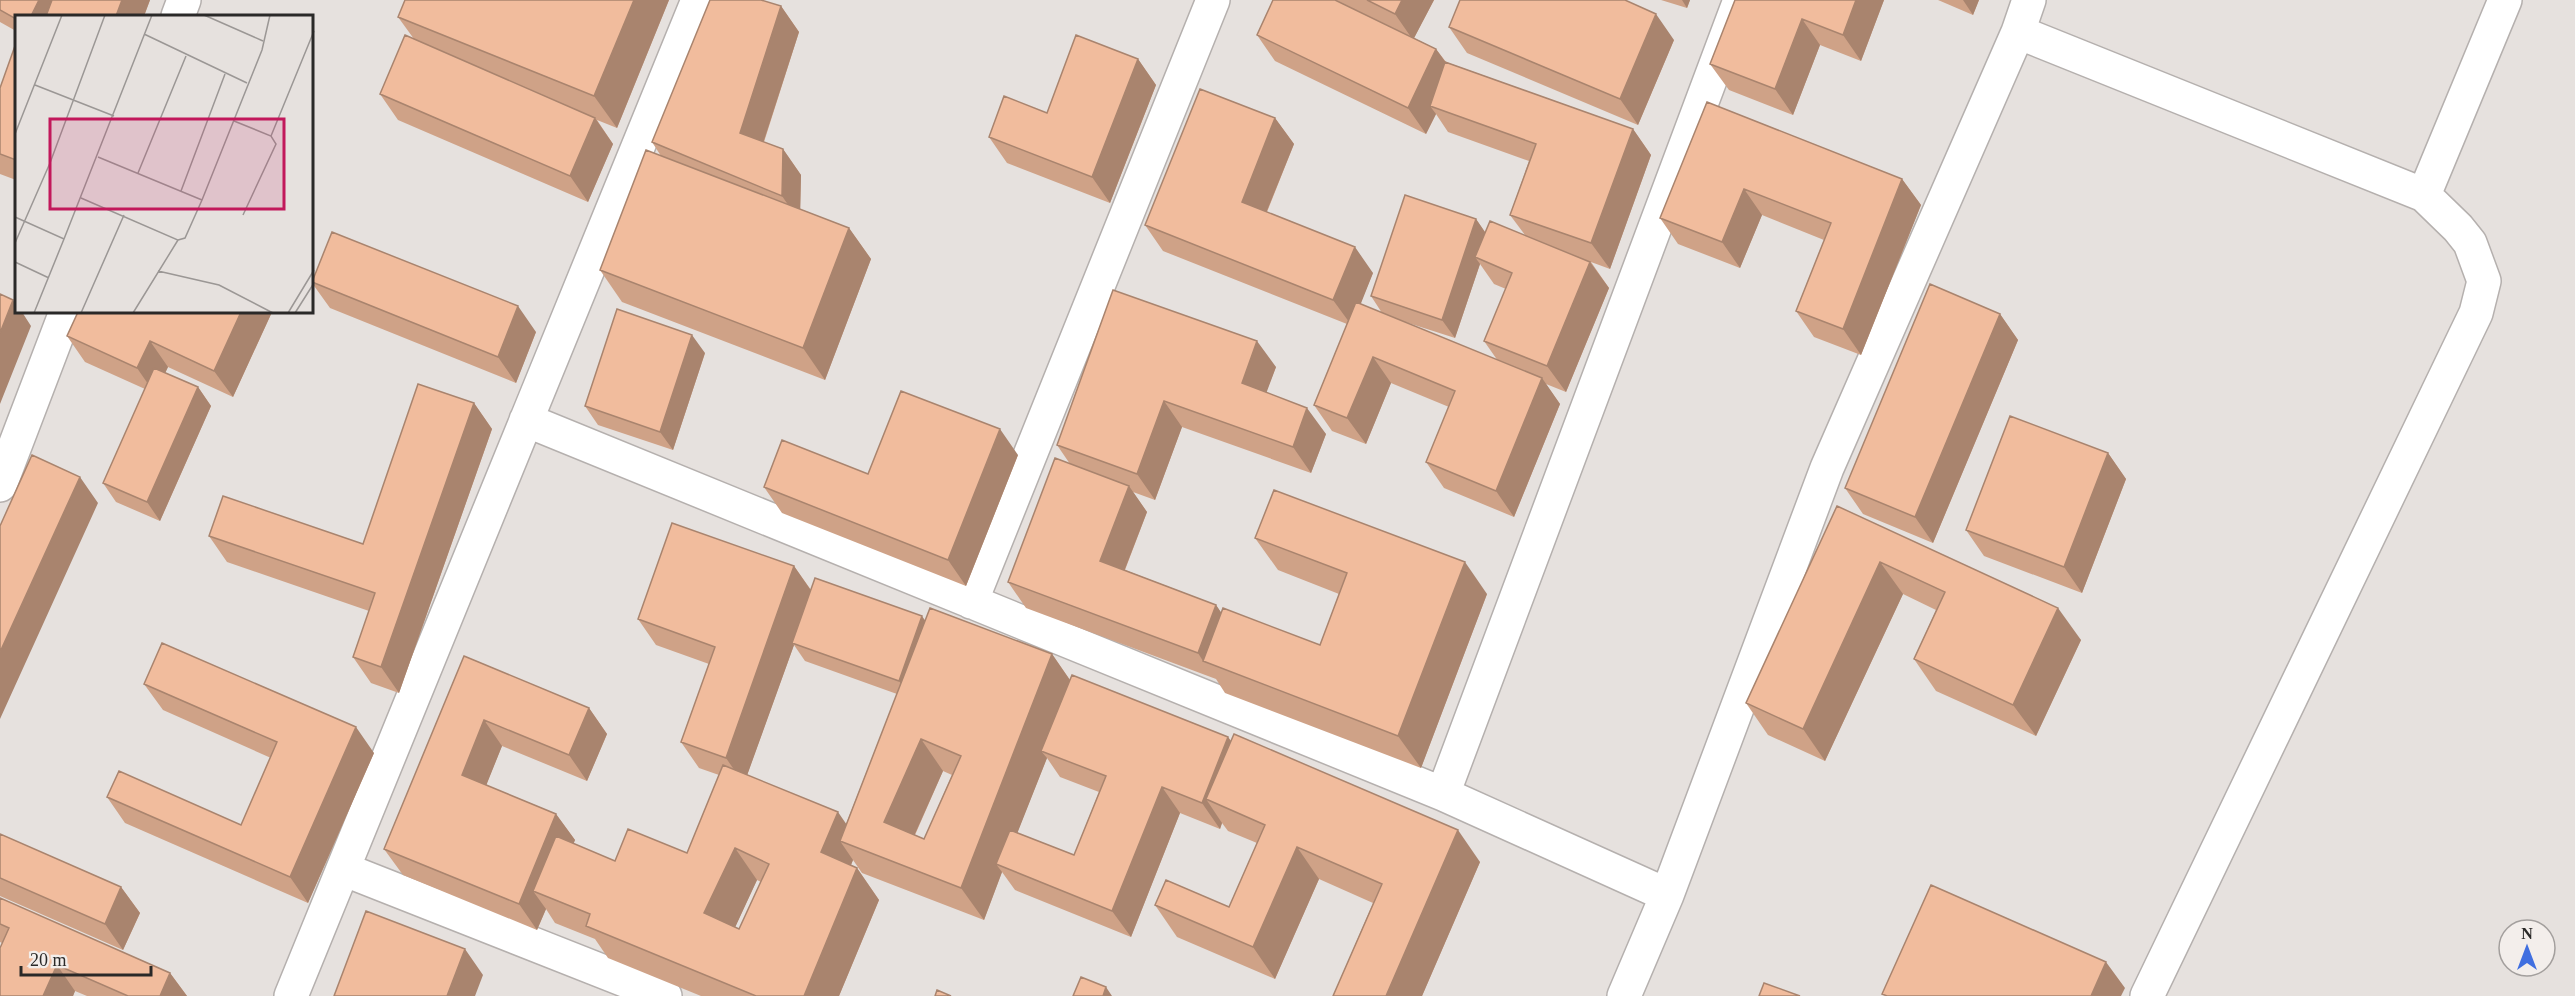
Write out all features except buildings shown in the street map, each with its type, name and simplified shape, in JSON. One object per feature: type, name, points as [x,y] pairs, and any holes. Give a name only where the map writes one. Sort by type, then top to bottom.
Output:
[{"type":"street","points":[[178,15],[184,0]]},
{"type":"street","points":[[291,996],[698,0]]},
{"type":"street","points":[[971,602],[1213,0]]},
{"type":"street","points":[[1443,794],[1740,0]]},
{"type":"street","points":[[1624,996],[1667,895],[1827,468],[2018,32],[2029,0]]},
{"type":"street","points":[[2424,195],[2505,0]]},
{"type":"street","points":[[2018,32],[2424,195],[2458,228],[2469,243],[2484,281],[2476,313],[2148,996]]},
{"type":"street","points":[[0,485],[65,314]]},
{"type":"street","points":[[526,420],[1443,794],[1667,895]]},
{"type":"street","points":[[343,869],[665,996]]}]
